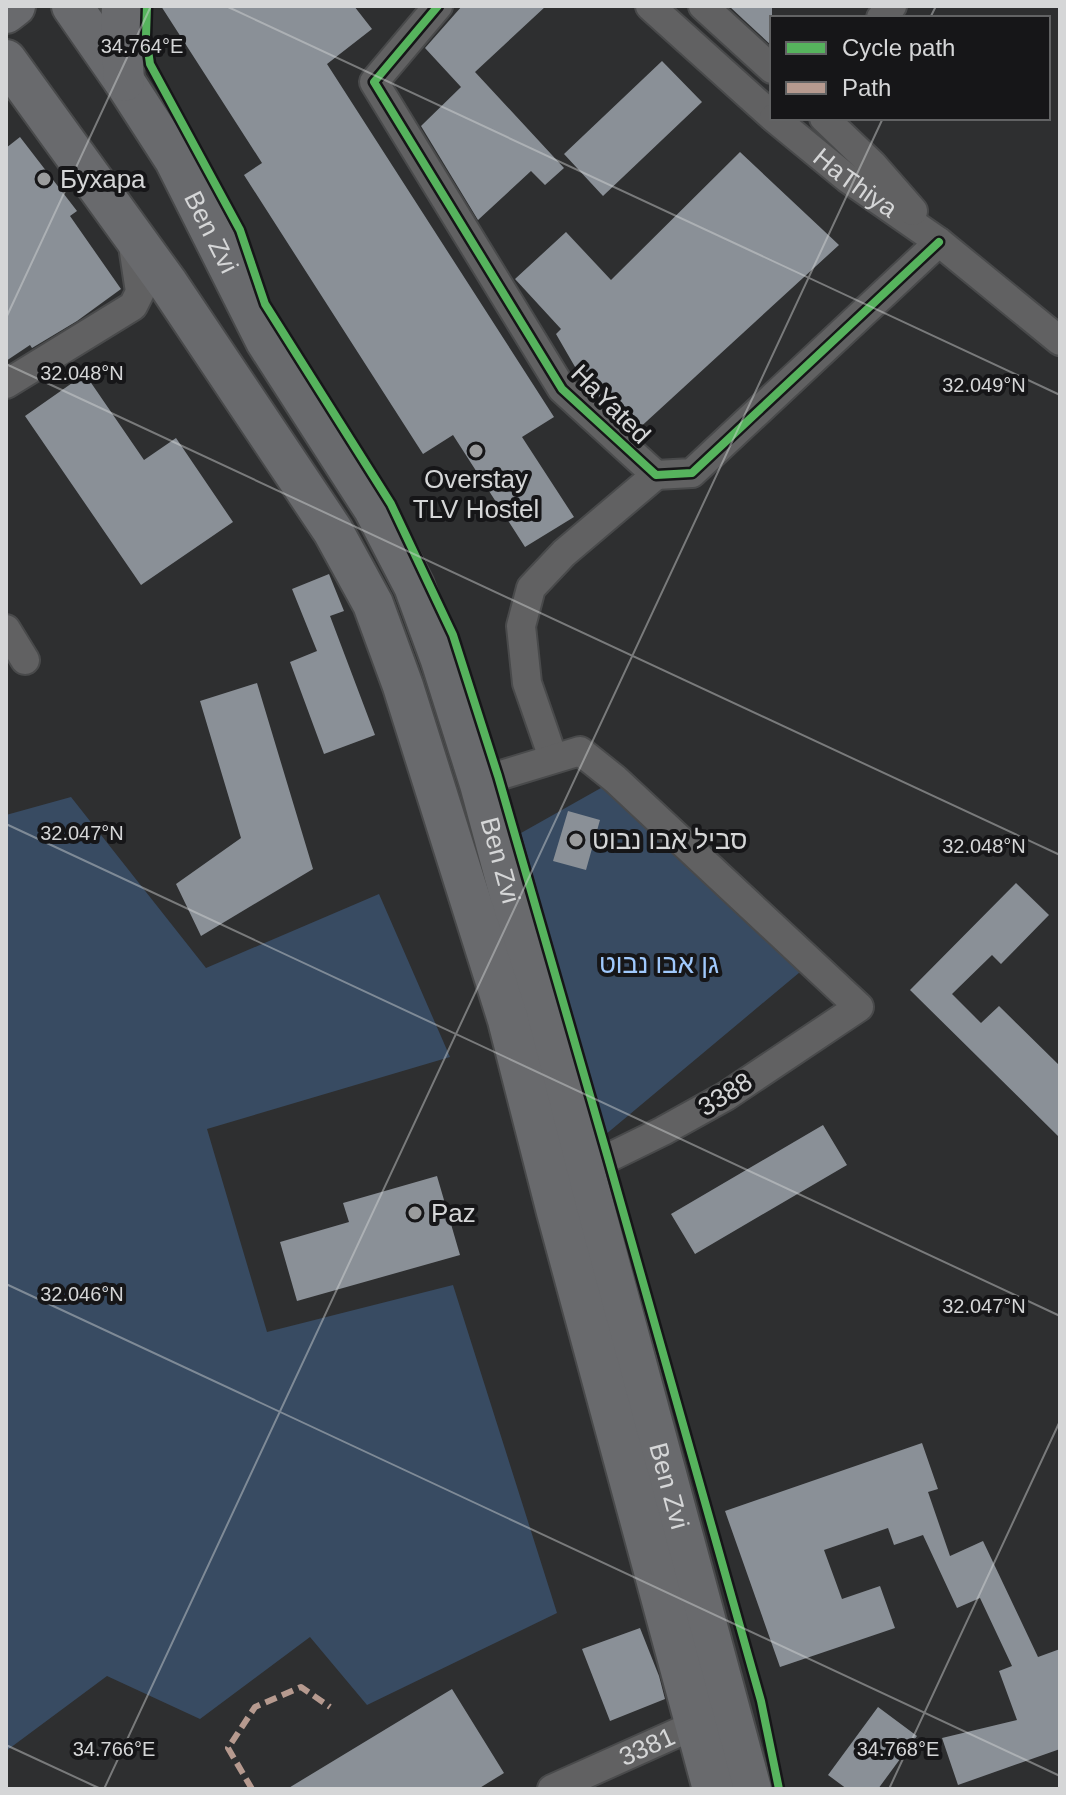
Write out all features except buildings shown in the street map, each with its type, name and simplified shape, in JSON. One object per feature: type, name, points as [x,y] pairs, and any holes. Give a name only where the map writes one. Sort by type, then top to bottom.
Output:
[{"type":"main road","points":[[6,13],[15,6]]},
{"type":"main road","name":"Ben Zvi","points":[[72,6],[175,160],[266,341],[374,509],[414,586],[480,784],[751,1789]]},
{"type":"main road","points":[[122,6],[124,81]]},
{"type":"main road","name":"Ben Zvi","points":[[6,60],[168,284],[333,531],[373,604],[408,701],[508,1020],[713,1789]]},
{"type":"main road","points":[[6,89],[24,97],[42,112]]},
{"type":"street","name":"HaYated","points":[[438,6],[374,82],[562,389],[656,475],[692,473],[939,242]]},
{"type":"street","name":"HaThiya","points":[[650,6],[770,111]]},
{"type":"street","points":[[703,6],[770,67]]},
{"type":"street","name":"HaThiya","points":[[780,120],[847,178],[939,242],[1060,341]]},
{"type":"street","name":"HaThiya","points":[[826,120],[872,164],[939,242]]},
{"type":"street","points":[[6,384],[133,306],[140,292],[131,233]]},
{"type":"street","points":[[480,784],[553,758],[527,683],[521,626],[531,588],[564,553],[656,475]]},
{"type":"street","points":[[6,629],[25,660]]},
{"type":"street","name":"3388","points":[[553,758],[580,751],[615,779],[859,1007],[726,1096],[608,1158],[583,1162]]},
{"type":"street","name":"3381","points":[[552,1789],[697,1724]]},
{"type":"green space","name":"גן אבו נבוט","points":[[608,784],[806,967],[605,1135],[521,833]]},
{"type":"green space","points":[[71,797],[206,968],[379,894],[450,1057],[207,1129],[267,1332],[453,1285],[557,1613],[367,1705],[310,1637],[200,1719],[107,1676],[6,1751],[6,815]]},
{"type":"marked path","points":[[252,1789],[228,1748],[255,1707],[301,1687],[330,1707]]},
{"type":"cycle path","points":[[147,6],[146,36],[150,64],[240,230],[265,304],[391,504],[453,635],[498,776],[608,1158],[761,1701],[779,1789]]},
{"type":"cycle path","points":[[438,6],[374,82],[562,389],[656,475],[692,473],[939,242]]},
{"type":"place","name":"Бухара","points":[[44,179]]},
{"type":"place","name":"Overstay TLV Hostel","points":[[476,451]]},
{"type":"place","name":"סביל אבו נבוט","points":[[576,840]]},
{"type":"place","name":"Paz","points":[[415,1213]]}]
